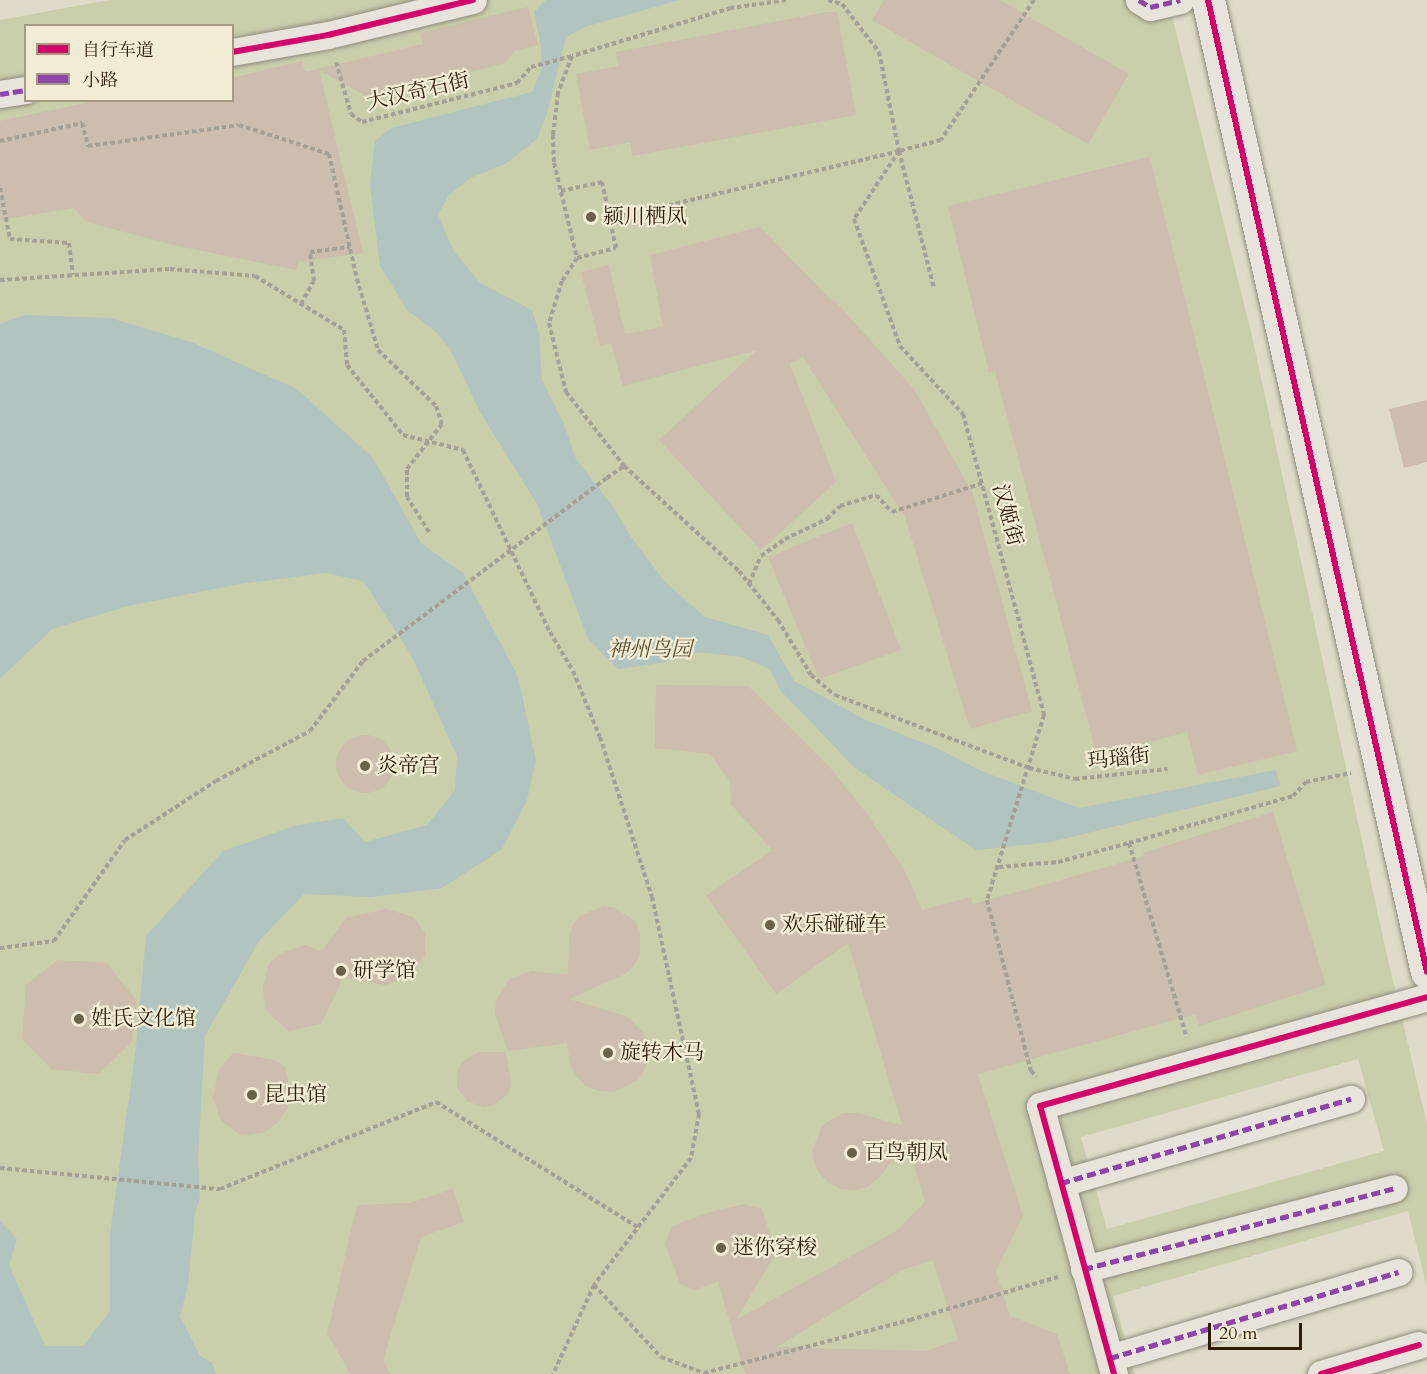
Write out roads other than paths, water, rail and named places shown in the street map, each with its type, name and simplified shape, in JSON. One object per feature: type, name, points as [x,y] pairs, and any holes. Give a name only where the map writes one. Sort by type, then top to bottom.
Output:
[{"type":"street","points":[[234,52],[328,35],[473,0]]},
{"type":"street","points":[[1139,0],[1150,7],[1180,0]]},
{"type":"street","points":[[1208,0],[1427,972]]},
{"type":"street","points":[[0,94],[24,90]]},
{"type":"street","points":[[1398,1272],[1112,1366],[1040,1106],[1427,997]]},
{"type":"street","points":[[1061,1183],[1351,1099]]},
{"type":"street","points":[[1084,1269],[1394,1188]]},
{"type":"street","points":[[1322,1374],[1419,1345]]},
{"type":"place","name":"颍川栖凤","points":[[591,217]]},
{"type":"place","name":"炎帝宫","points":[[365,766]]},
{"type":"place","name":"欢乐碰碰车","points":[[770,925]]},
{"type":"place","name":"研学馆","points":[[341,971]]},
{"type":"place","name":"姓氏文化馆","points":[[79,1019]]},
{"type":"place","name":"旋转木马","points":[[608,1053]]},
{"type":"place","name":"昆虫馆","points":[[252,1095]]},
{"type":"place","name":"百鸟朝凤","points":[[852,1153]]},
{"type":"place","name":"迷你穿梭","points":[[721,1248]]},
{"type":"park label","name":"神州鸟园","points":[[650,650]]}]
